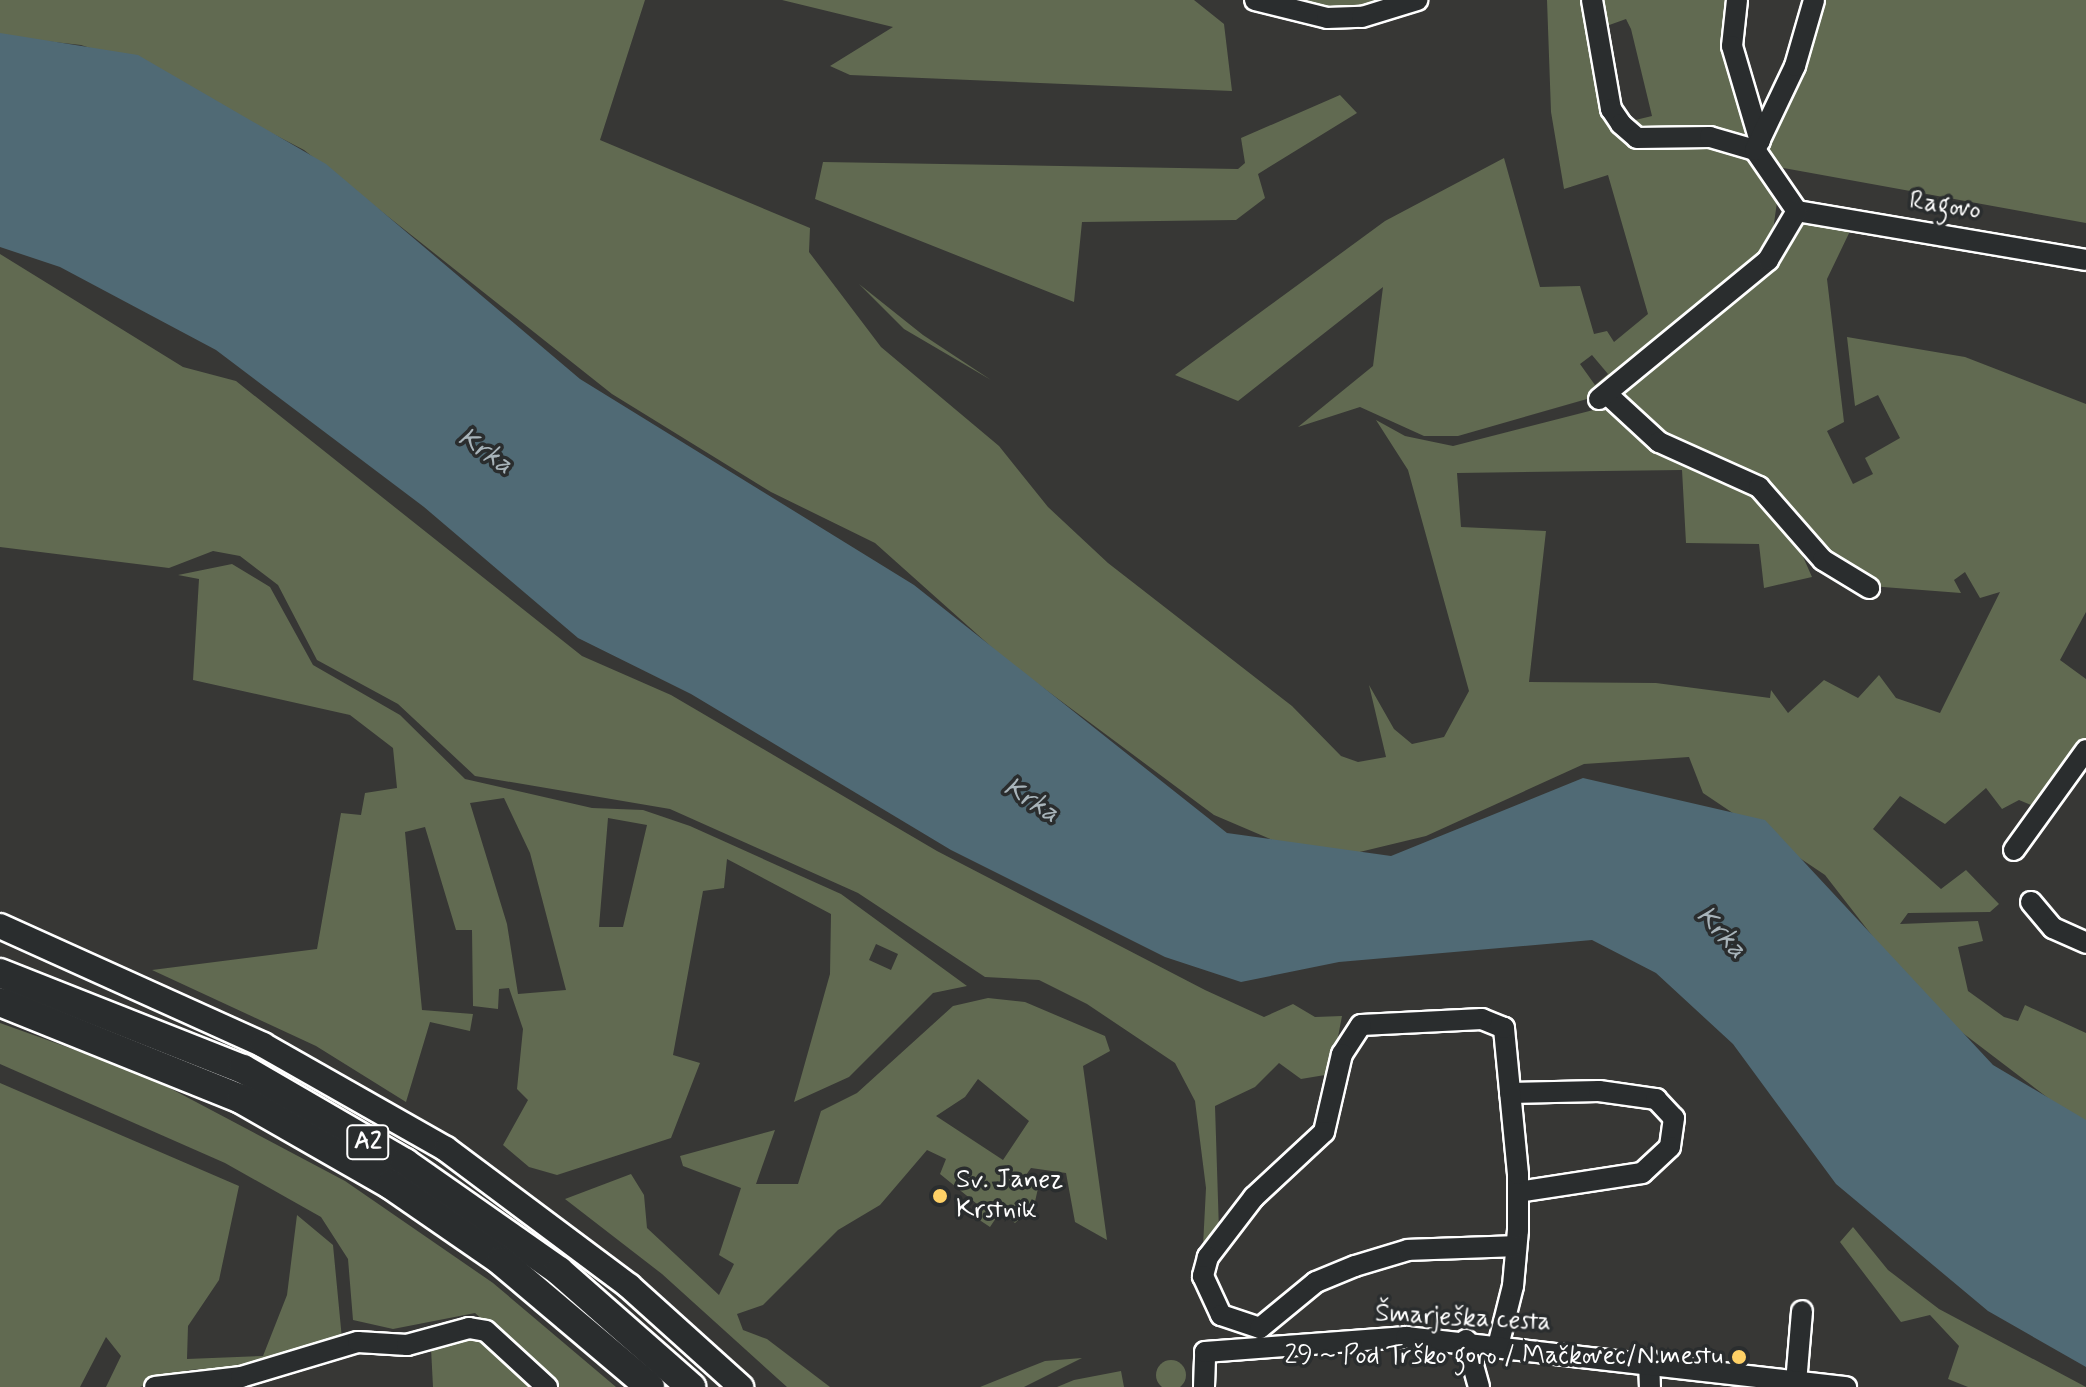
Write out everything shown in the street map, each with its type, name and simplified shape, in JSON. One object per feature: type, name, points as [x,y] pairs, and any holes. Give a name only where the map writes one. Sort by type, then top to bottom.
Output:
[{"type":"highway","name":"A2","points":[[0,973],[243,1069],[405,1163],[559,1271],[691,1387]]},
{"type":"highway","name":"A2","points":[[0,1002],[241,1099],[391,1185],[501,1261],[650,1387]]},
{"type":"main road","points":[[0,926],[263,1045],[446,1149],[629,1286],[741,1387]]},
{"type":"street","points":[[1255,0],[1327,18],[1362,17],[1417,0]]},
{"type":"street","points":[[1592,0],[1611,109],[1621,124],[1647,140],[1710,137],[1757,145]]},
{"type":"street","points":[[1737,0],[1732,46],[1757,145],[1797,211],[1768,260],[1603,398],[1659,442],[1759,487],[1823,560],[1869,588]]},
{"type":"street","points":[[1757,145],[1814,0]]},
{"type":"street","name":"Ragovo","points":[[1797,211],[2086,260]]},
{"type":"street","points":[[2014,850],[2086,750]]},
{"type":"street","points":[[2031,902],[2053,928],[2086,943]]},
{"type":"street","points":[[1499,1342],[1516,1246],[1510,1093],[1504,1028],[1446,1018],[1361,1025],[1342,1054],[1324,1132],[1254,1197],[1208,1257],[1203,1276],[1221,1315],[1260,1328],[1316,1282],[1355,1266],[1408,1250],[1516,1246]]},
{"type":"street","points":[[1510,1093],[1599,1091],[1656,1099],[1674,1118],[1670,1147],[1642,1173],[1525,1191]]},
{"type":"street","points":[[1796,1383],[1802,1311]]},
{"type":"street","points":[[155,1387],[274,1371],[358,1342],[407,1345],[469,1328],[486,1331],[547,1387]]},
{"type":"street","points":[[1466,1340],[1479,1387]]},
{"type":"street","name":"Šmarješka cesta","points":[[1204,1387],[1205,1352],[1466,1340],[1649,1360],[1796,1383],[1846,1387]]},
{"type":"street","points":[[1649,1360],[1650,1387]]},
{"type":"green space","points":[[0,0],[645,0],[600,140],[810,228],[809,252],[881,347],[999,446],[1048,507],[1108,563],[1292,706],[1341,756],[1358,762],[1386,757],[1369,685],[1394,729],[1412,744],[1444,737],[1469,691],[1408,470],[1376,420],[1405,436],[1453,446],[1609,406],[1641,436],[1757,491],[1785,516],[1812,577],[1764,588],[1759,544],[1686,543],[1682,470],[1457,473],[1461,527],[1546,531],[1529,682],[1656,683],[1770,698],[1771,690],[1788,713],[1824,680],[1858,698],[1879,675],[1896,698],[1940,713],[2000,592],[1980,598],[1965,572],[1954,580],[1961,593],[1870,586],[1829,558],[1761,484],[1637,421],[1624,393],[1765,268],[1798,220],[1846,222],[1852,227],[1827,279],[1844,422],[1827,431],[1853,484],[1873,474],[1865,458],[1900,438],[1878,395],[1855,406],[1847,337],[1965,357],[2086,404],[2086,612],[2060,660],[2086,679],[2086,744],[2045,811],[2019,800],[2002,809],[1986,788],[1945,824],[1900,796],[1873,829],[1941,889],[1966,870],[1999,904],[1990,912],[1908,913],[1900,924],[1978,921],[1983,941],[1958,947],[1968,991],[2004,1017],[2018,1021],[2025,1005],[2086,1033],[2086,1127],[1926,1005],[1825,875],[1703,793],[1689,757],[1584,764],[1426,836],[1343,856],[1305,854],[1214,815],[1006,660],[875,543],[771,492],[612,394],[304,150],[136,63],[81,45],[0,36]]},
{"type":"green space","points":[[782,0],[1194,0],[1224,24],[1232,91],[850,75],[830,66],[893,27]]},
{"type":"green space","points":[[1277,0],[1402,0],[1339,14]]},
{"type":"green space","points":[[1547,0],[1587,0],[1618,128],[1748,153],[1777,202],[1771,245],[1601,395],[1458,436],[1424,436],[1360,407],[1298,427],[1373,366],[1383,287],[1238,401],[1175,375],[1385,221],[1504,158],[1540,287],[1580,286],[1594,334],[1607,331],[1614,342],[1648,314],[1608,175],[1564,189],[1551,112]],"holes":[[[1592,355],[1608,374],[1595,385],[1580,364]]]},
{"type":"green space","points":[[1596,0],[1733,0],[1748,137],[1645,134],[1627,122],[1652,116],[1631,29],[1626,19],[1601,28]]},
{"type":"green space","points":[[1821,0],[2086,0],[2086,223],[1772,166],[1765,142]]},
{"type":"green space","points":[[1340,95],[1357,113],[1258,174],[1265,198],[1236,220],[1082,222],[1074,302],[815,199],[823,162],[1238,169],[1245,163],[1241,138]]},
{"type":"green space","points":[[0,254],[183,367],[236,381],[582,656],[671,695],[937,851],[1205,990],[1264,1017],[1293,1004],[1315,1017],[1342,1016],[1331,1074],[1301,1079],[1279,1063],[1255,1087],[1215,1106],[1219,1231],[1203,1246],[1206,1188],[1195,1101],[1175,1063],[1087,1004],[1039,980],[985,977],[858,893],[670,809],[475,776],[398,704],[317,660],[278,585],[240,556],[213,551],[169,568],[0,547]]},
{"type":"green space","points":[[859,284],[923,335],[991,380],[904,329]]},
{"type":"green space","points":[[232,564],[270,587],[313,665],[400,715],[465,779],[592,808],[643,810],[690,826],[841,894],[967,986],[933,993],[849,1077],[794,1102],[830,974],[831,914],[727,859],[724,888],[703,891],[673,1055],[700,1063],[671,1138],[557,1175],[529,1167],[503,1145],[528,1100],[517,1089],[523,1029],[509,988],[499,989],[498,1009],[473,1006],[472,930],[456,930],[425,827],[405,832],[422,1010],[473,1014],[470,1031],[430,1022],[406,1102],[316,1046],[152,970],[317,949],[341,813],[361,815],[365,793],[397,788],[393,748],[350,715],[193,680],[199,579],[178,575]],"holes":[[[504,798],[530,853],[566,990],[518,994],[507,924],[470,803]],[[608,818],[647,825],[623,927],[599,927]],[[876,944],[898,954],[891,970],[869,960]]]},
{"type":"green space","points":[[988,998],[1025,1002],[1105,1036],[1110,1051],[1083,1066],[1107,1240],[1075,1222],[1066,1173],[1031,1168],[1026,1175],[1039,1184],[1034,1206],[1015,1223],[1000,1212],[990,1227],[972,1215],[977,1204],[940,1174],[946,1159],[927,1150],[880,1205],[838,1230],[763,1305],[737,1314],[743,1330],[767,1339],[830,1387],[787,1387],[662,1274],[565,1199],[631,1174],[644,1195],[647,1228],[719,1295],[734,1264],[719,1255],[741,1188],[683,1166],[680,1156],[775,1130],[756,1184],[798,1184],[821,1111],[857,1093],[953,1006]],"holes":[[[978,1079],[1029,1121],[1003,1160],[936,1116],[965,1097]]]},
{"type":"green space","points":[[0,1023],[145,1075],[345,1181],[493,1283],[616,1387],[557,1387],[475,1313],[393,1329],[353,1320],[348,1259],[321,1217],[225,1163],[0,1064]]},
{"type":"green space","points":[[0,1083],[239,1186],[219,1280],[188,1326],[187,1359],[263,1356],[287,1295],[297,1215],[333,1245],[342,1339],[260,1366],[189,1370],[140,1387],[106,1387],[121,1356],[106,1337],[80,1387],[0,1387]]},
{"type":"green space","points":[[1853,1227],[1888,1270],[1939,1309],[2086,1387],[1968,1387],[1948,1379],[1959,1346],[1930,1315],[1901,1322],[1840,1242]]},
{"type":"green space","points":[[479,1336],[537,1387],[433,1387],[431,1348]]},
{"type":"green space","points":[[1082,1358],[1024,1387],[980,1387],[1045,1361]]},
{"type":"green space","points":[[1171,1360],[1182,1364],[1186,1375],[1182,1386],[1171,1390],[1160,1386],[1156,1375],[1160,1364]]},
{"type":"green space","points":[[1121,1371],[1124,1387],[1057,1387],[1074,1380]]},
{"type":"water","name":"Krka","points":[[0,33],[138,55],[326,164],[580,379],[914,585],[1227,833],[1391,856],[1583,778],[1765,820],[1993,1065],[2086,1120],[2086,1367],[1988,1311],[1836,1184],[1733,1044],[1656,973],[1592,940],[1339,962],[1241,982],[1165,957],[951,850],[691,694],[578,638],[424,507],[216,350],[60,267],[0,247]]},
{"type":"place","name":"Sv. Janez Krstnik","points":[[940,1196]]},
{"type":"place","name":"29 ~ Pod Trško goro / Mačkovec/N.mestu","points":[[1739,1357]]}]
